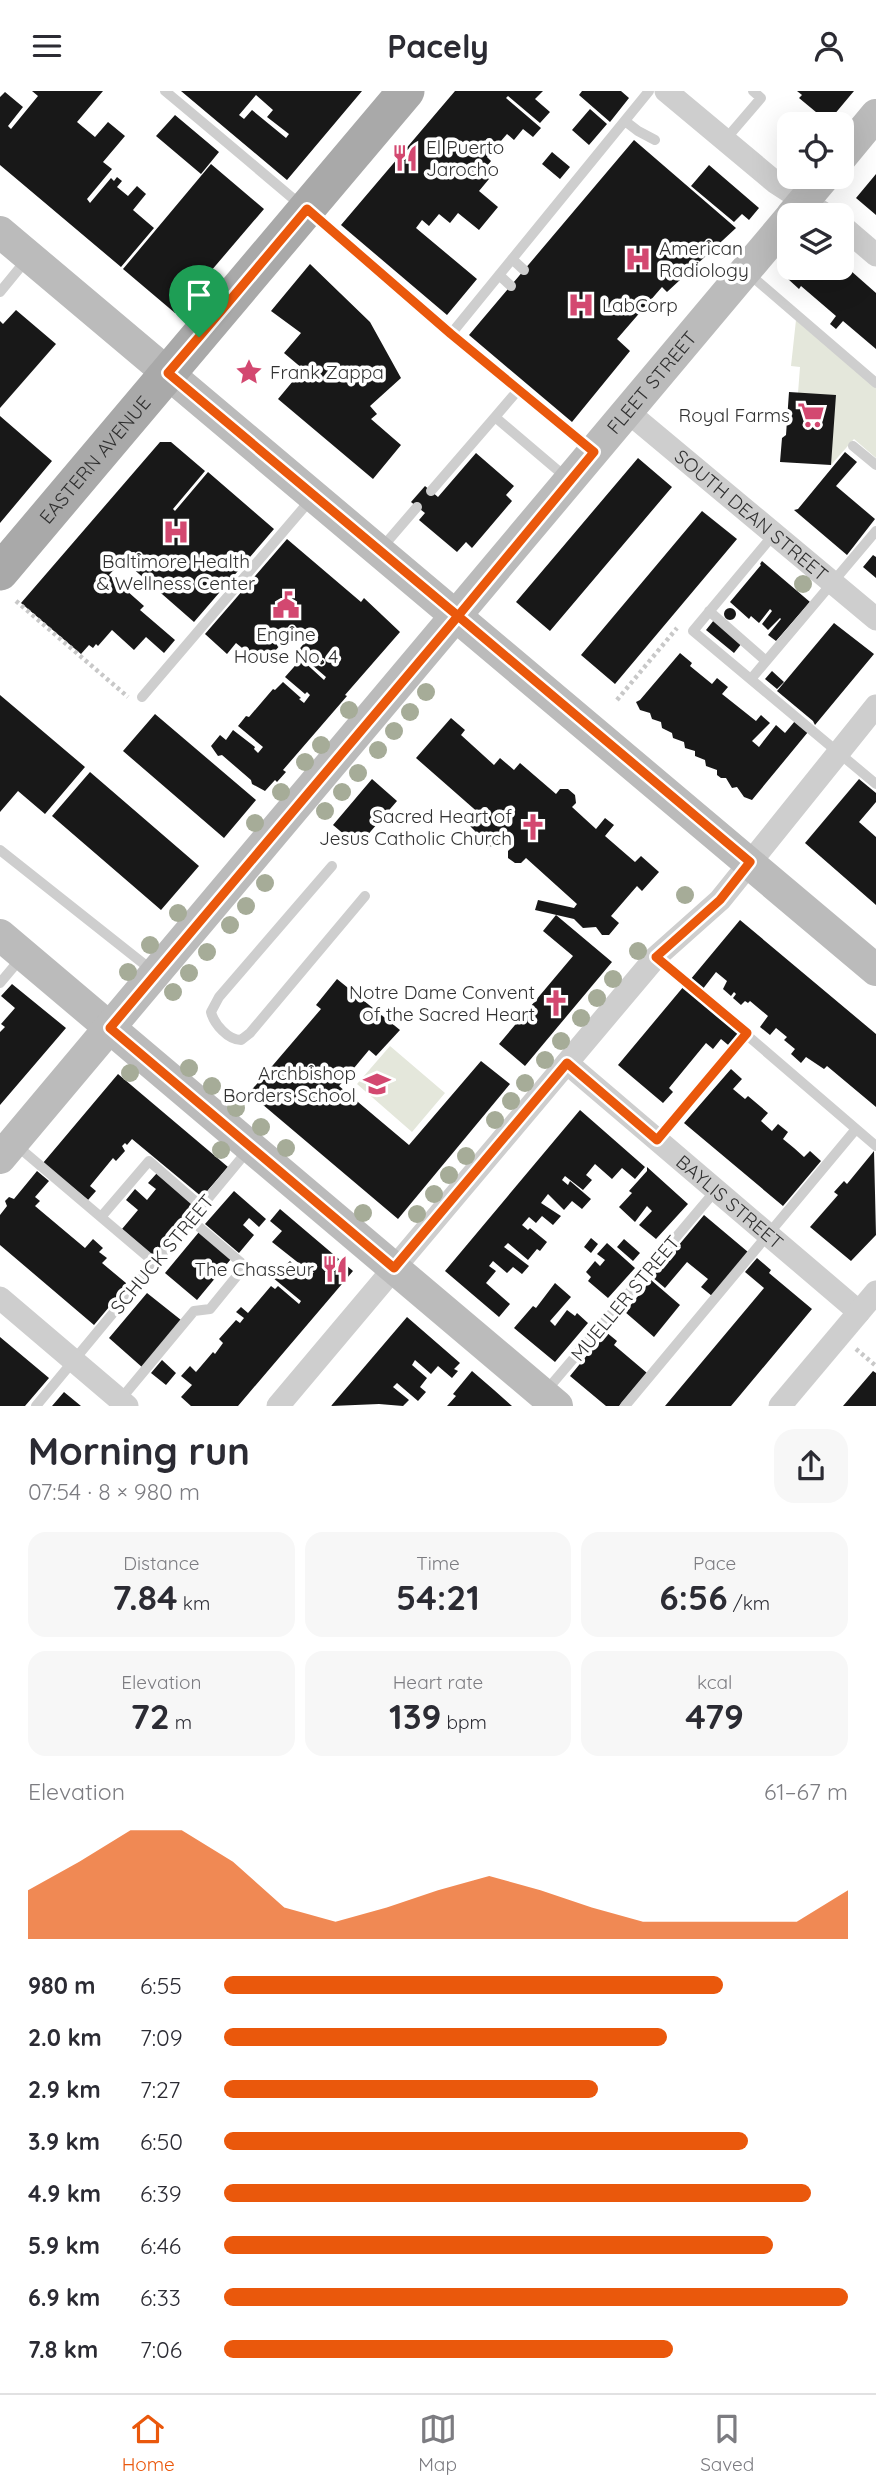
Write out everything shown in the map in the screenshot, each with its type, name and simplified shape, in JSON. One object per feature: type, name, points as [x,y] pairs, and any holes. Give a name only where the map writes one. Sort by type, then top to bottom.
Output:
[{"type":"main road","name":"EASTERN AVENUE","points":[[8,587],[168,373],[406,91]]},
{"type":"street","points":[[666,91],[775,182],[794,203]]},
{"type":"street","points":[[854,142],[876,115]]},
{"type":"street","points":[[0,232],[876,970]]},
{"type":"street","points":[[854,236],[876,255]]},
{"type":"street","name":"FLEET STREET","points":[[7,1150],[746,271],[777,239]]},
{"type":"street","name":"SOUTH DEAN STREET","points":[[628,412],[876,619]]},
{"type":"street","points":[[278,1406],[656,957],[720,900],[876,706]]},
{"type":"street","points":[[12,944],[394,1268],[545,1402]]},
{"type":"street","name":"BAYLIS STREET","points":[[567,1063],[859,1312]]},
{"type":"street","points":[[780,1406],[876,1293]]},
{"type":"street","points":[[0,1298],[123,1403]]},
{"type":"lane","points":[[165,91],[594,452]]},
{"type":"lane","points":[[451,334],[649,91]]},
{"type":"lane","points":[[725,140],[761,98],[753,91]]},
{"type":"lane","points":[[625,121],[655,139]]},
{"type":"lane","points":[[0,292],[30,257]]},
{"type":"lane","points":[[512,259],[524,269]]},
{"type":"lane","points":[[746,271],[876,383]]},
{"type":"lane","points":[[499,275],[511,286]]},
{"type":"lane","points":[[430,491],[519,389]]},
{"type":"lane","points":[[495,417],[571,481]]},
{"type":"lane","points":[[853,446],[876,465]]},
{"type":"lane","points":[[136,699],[314,495]]},
{"type":"lane","points":[[379,550],[417,507]]},
{"type":"lane","points":[[751,679],[876,531]]},
{"type":"lane","points":[[774,534],[693,631],[876,784]]},
{"type":"lane","points":[[709,611],[766,661]]},
{"type":"lane","points":[[0,850],[156,974]]},
{"type":"lane","points":[[332,866],[219,997],[211,1012],[213,1021],[234,1040],[242,1040],[365,896]]},
{"type":"lane","points":[[0,983],[12,944]]},
{"type":"lane","points":[[656,957],[876,1146]]},
{"type":"lane","points":[[657,1140],[747,1033]]},
{"type":"lane","points":[[625,1406],[856,1129]]},
{"type":"lane","name":"SCHUCK STREET","points":[[36,1406],[251,1147]]},
{"type":"lane","points":[[7,1150],[101,1217],[155,1263]]},
{"type":"lane","points":[[101,1217],[149,1161],[202,1207]]},
{"type":"lane","name":"MUELLER STREET","points":[[545,1402],[716,1190]]},
{"type":"lane","points":[[123,1403],[194,1311],[210,1309],[245,1266],[191,1220]]},
{"type":"path","points":[[8,587],[136,699]]},
{"type":"shaded area","points":[[796,320],[876,388],[876,458],[854,439],[831,465],[798,393],[800,367],[791,366]]},
{"type":"shaded area","points":[[390,1046],[445,1093],[412,1132],[357,1084]]},
{"type":"building","points":[[32,91],[103,91],[77,122],[95,137],[108,122],[125,136],[103,162],[112,169],[87,199],[90,203],[111,178],[114,181],[117,177],[122,181],[117,187],[128,196],[137,186],[146,194],[133,210],[154,228],[121,267],[0,165],[0,97],[5,92],[23,107],[8,126],[11,129],[38,96]]},
{"type":"building","points":[[181,91],[362,91],[287,180]],"holes":[[[256,95],[273,110],[267,117],[289,134],[286,138],[252,110],[244,119],[239,115]]]},
{"type":"building","points":[[455,91],[543,91],[535,99],[550,112],[540,123],[508,96],[506,98],[541,128],[533,137],[523,129],[514,140],[507,134],[487,157],[491,161],[482,173],[489,179],[479,191],[498,207],[479,230],[458,213],[450,223],[439,214],[429,226],[422,220],[416,228],[477,279],[447,315],[341,225]]},
{"type":"building","points":[[582,91],[621,91],[629,98],[610,122],[579,95]]},
{"type":"building","points":[[797,91],[854,91],[836,112],[816,112],[799,98],[802,95]]},
{"type":"building","points":[[590,109],[607,124],[589,145],[572,130]]},
{"type":"building","points":[[175,115],[219,152],[201,174],[156,136]]},
{"type":"building","points":[[634,140],[736,228],[667,292],[662,287],[617,339],[630,351],[572,422],[469,335]]},
{"type":"building","points":[[552,152],[570,167],[560,179],[542,164]]},
{"type":"building","points":[[211,164],[264,209],[175,313],[123,269]]},
{"type":"building","points":[[709,165],[759,208],[749,220],[742,214],[734,222],[691,186]]},
{"type":"building","points":[[876,174],[876,215],[856,198]]},
{"type":"building","points":[[310,264],[370,322],[401,378],[370,406],[377,414],[371,419],[401,445],[373,479],[278,399],[303,369],[284,353],[301,333],[271,311]]},
{"type":"building","points":[[854,274],[876,293],[876,349],[843,321],[836,329],[830,324],[836,316],[801,286],[799,289],[789,280],[854,280]]},
{"type":"building","points":[[16,310],[56,344],[0,408],[0,321],[3,324]]},
{"type":"building","name":"Royal Farms","points":[[789,392],[836,395],[831,465],[780,462],[782,438],[786,435]]},
{"type":"building","points":[[0,416],[52,461],[0,523]]},
{"type":"building","points":[[160,442],[171,442],[205,471],[173,509],[175,511],[208,472],[274,529],[194,622],[130,566],[126,570],[119,564],[109,575],[144,606],[140,610],[175,640],[164,653],[146,637],[134,650],[112,630],[98,646],[96,644],[93,648],[89,645],[81,654],[21,603]]},
{"type":"building","points":[[845,452],[857,462],[836,486],[875,519],[847,555],[794,510],[798,509]]},
{"type":"building","points":[[476,453],[514,486],[506,495],[512,501],[472,548],[466,542],[457,552],[419,520],[425,513],[411,502],[425,486],[438,497]]},
{"type":"building","points":[[638,458],[672,487],[550,631],[516,602]]},
{"type":"building","points":[[702,511],[737,539],[615,684],[581,655]]},
{"type":"building","points":[[287,539],[361,602],[364,598],[400,632],[283,770],[286,772],[265,791],[252,784],[251,780],[222,755],[218,756],[211,746],[220,735],[226,740],[233,730],[255,747],[258,753],[263,747],[238,726],[246,716],[249,717],[273,689],[283,682],[304,703],[310,695],[307,692],[305,694],[285,677],[301,659],[324,680],[326,677],[297,652],[306,641],[293,630],[263,665],[236,643],[227,654],[205,634]]},
{"type":"building","points":[[873,555],[876,557],[876,578],[863,567]]},
{"type":"building","points":[[762,561],[810,602],[776,641],[768,635],[781,619],[768,630],[762,624],[772,611],[770,609],[759,623],[751,616],[749,619],[730,602]]},
{"type":"building","points":[[730,608],[736,614],[730,620],[724,614]]},
{"type":"building","points":[[714,620],[742,643],[734,653],[706,630]]},
{"type":"building","points":[[834,623],[874,654],[815,725],[777,691]]},
{"type":"building","points":[[680,653],[692,663],[690,666],[712,684],[717,678],[728,687],[722,694],[756,721],[761,715],[770,723],[752,741],[759,747],[776,725],[785,733],[795,721],[808,732],[752,800],[744,797],[737,787],[732,788],[726,778],[721,778],[717,775],[717,770],[706,766],[705,760],[695,756],[695,751],[685,748],[684,742],[673,738],[672,733],[662,728],[661,722],[652,719],[650,713],[640,710],[636,702]]},
{"type":"building","points":[[772,671],[784,682],[777,689],[765,679]]},
{"type":"building","points":[[0,695],[85,767],[45,814],[18,791],[0,812]]},
{"type":"building","points":[[155,714],[256,800],[224,838],[123,751]]},
{"type":"building","name":"Sacred Heart of Jesus Catholic Church","points":[[451,718],[465,730],[461,735],[494,765],[500,758],[514,770],[520,763],[556,794],[560,789],[568,789],[575,795],[576,803],[572,807],[596,829],[605,818],[614,825],[605,836],[635,862],[641,856],[659,872],[642,891],[637,886],[611,916],[619,923],[609,935],[602,935],[596,927],[583,928],[574,919],[535,910],[538,900],[574,908],[577,904],[526,858],[521,863],[515,863],[508,858],[508,851],[513,846],[502,836],[493,846],[484,847],[474,838],[475,831],[470,826],[481,815],[416,758]]},
{"type":"building","points":[[90,772],[199,866],[161,910],[52,816]]},
{"type":"building","points":[[372,779],[397,801],[358,846],[333,825]]},
{"type":"building","points":[[859,779],[876,793],[876,802],[859,822],[876,837],[876,905],[805,843]]},
{"type":"building","name":"Notre Dame Convent of the Sacred Heart","points":[[556,915],[612,962],[525,1066],[499,1044],[573,956],[543,931]]},
{"type":"building","points":[[740,920],[876,1034],[876,1107],[827,1066],[824,1069],[806,1057],[801,1063],[791,1054],[795,1049],[784,1040],[787,1037],[776,1028],[770,1035],[760,1027],[768,1016],[750,1001],[741,1005],[733,998],[736,994],[734,992],[731,996],[723,989],[727,981],[716,972],[702,990],[690,980]]},
{"type":"building","points":[[337,979],[400,1030],[376,1056],[369,1050],[339,1086],[409,1145],[481,1061],[510,1084],[398,1219],[249,1093],[321,1009],[316,1005]]},
{"type":"building","points":[[12,984],[66,1028],[0,1105],[0,1032],[5,1027],[1,1024],[15,1008],[1,996]]},
{"type":"building","points":[[684,986],[743,1037],[733,1049],[721,1039],[713,1049],[706,1043],[669,1088],[673,1092],[663,1103],[618,1065]]},
{"type":"building","points":[[731,1069],[742,1079],[733,1089],[745,1099],[748,1096],[768,1113],[761,1121],[772,1131],[778,1124],[788,1132],[783,1139],[804,1157],[810,1151],[821,1161],[783,1206],[684,1123]]},
{"type":"building","points":[[118,1074],[228,1167],[202,1197],[132,1139],[122,1146],[125,1151],[116,1161],[113,1158],[90,1186],[96,1191],[88,1200],[43,1163]]},
{"type":"building","points":[[580,1110],[645,1167],[635,1179],[622,1168],[612,1179],[595,1164],[586,1175],[592,1180],[583,1190],[565,1176],[562,1180],[568,1185],[570,1181],[591,1199],[582,1209],[572,1201],[564,1210],[548,1194],[541,1203],[561,1216],[553,1225],[542,1216],[536,1223],[529,1217],[522,1225],[547,1242],[540,1251],[537,1249],[528,1260],[508,1243],[504,1247],[529,1266],[522,1274],[513,1267],[507,1273],[493,1261],[489,1266],[496,1271],[486,1283],[510,1304],[499,1317],[445,1271]]},
{"type":"building","points":[[874,1151],[876,1235],[851,1261],[810,1227],[838,1195],[834,1192],[844,1181],[847,1184]]},
{"type":"building","points":[[647,1167],[688,1204],[656,1239],[639,1225],[652,1211],[647,1206],[635,1222],[619,1207],[632,1193],[629,1191],[647,1171]]},
{"type":"building","points":[[37,1171],[49,1181],[35,1197],[40,1201],[35,1206],[85,1248],[93,1239],[103,1248],[99,1252],[107,1258],[102,1263],[126,1283],[125,1288],[94,1325],[0,1245],[0,1215],[7,1206],[5,1201],[9,1197],[14,1199]]},
{"type":"building","points":[[157,1173],[196,1206],[153,1256],[122,1229],[138,1210],[126,1200],[135,1189],[147,1200],[156,1189],[148,1183]]},
{"type":"building","points":[[234,1191],[266,1219],[259,1227],[249,1218],[243,1225],[254,1235],[239,1253],[205,1224]]},
{"type":"building","points":[[280,1209],[353,1271],[238,1406],[191,1406],[181,1397],[192,1385],[181,1376],[190,1366],[196,1372],[213,1352],[215,1354],[223,1343],[219,1339],[236,1320],[240,1323],[244,1318],[236,1312],[241,1307],[248,1313],[271,1286],[275,1289],[278,1286],[299,1304],[301,1301],[272,1277],[290,1261],[307,1279],[314,1272],[310,1272],[272,1242],[282,1231],[270,1221]]},
{"type":"building","points":[[704,1215],[748,1252],[712,1296],[701,1287],[708,1279],[687,1262],[665,1288],[652,1277]]},
{"type":"building","points":[[199,1232],[231,1259],[197,1300],[165,1273]]},
{"type":"building","points":[[591,1238],[598,1244],[591,1253],[584,1247]]},
{"type":"building","points":[[624,1239],[640,1253],[633,1261],[617,1247]]},
{"type":"building","points":[[607,1243],[635,1268],[608,1298],[588,1281],[591,1277],[586,1272],[595,1261],[600,1266],[605,1260],[597,1254]]},
{"type":"building","points":[[757,1258],[771,1270],[769,1273],[812,1309],[731,1406],[665,1406],[764,1288],[745,1272]]},
{"type":"building","points":[[651,1280],[680,1305],[654,1337],[625,1312]]},
{"type":"building","points":[[555,1283],[571,1297],[550,1321],[555,1326],[567,1310],[575,1316],[577,1313],[588,1323],[555,1362],[514,1328],[533,1306],[536,1308]]},
{"type":"building","points":[[147,1293],[181,1320],[143,1368],[109,1338]]},
{"type":"building","points":[[407,1317],[460,1363],[454,1369],[458,1371],[452,1378],[438,1366],[431,1374],[415,1360],[412,1365],[427,1378],[420,1387],[426,1392],[418,1401],[397,1383],[393,1387],[409,1400],[403,1406],[331,1406]]},
{"type":"building","points":[[606,1332],[617,1341],[614,1345],[647,1373],[619,1406],[606,1406],[570,1376]]},
{"type":"building","points":[[0,1337],[49,1378],[25,1406],[0,1406]]},
{"type":"building","points":[[162,1360],[176,1373],[166,1385],[151,1373]]},
{"type":"building","points":[[472,1371],[512,1406],[447,1406]]},
{"type":"building","points":[[873,1371],[876,1373],[876,1406],[843,1406]]},
{"type":"building","points":[[64,1392],[81,1406],[52,1406]]},
{"type":"place","name":"El Puerto Jarocho","points":[[405,158]]},
{"type":"place","name":"American Radiology","points":[[638,259]]},
{"type":"place","name":"LabCorp","points":[[581,305]]},
{"type":"place","name":"Frank Zappa","points":[[249,372]]},
{"type":"place","name":"Royal Farms","points":[[811,415]]},
{"type":"place","name":"Baltimore Health & Wellness Center","points":[[176,532]]},
{"type":"place","name":"Engine House No. 4","points":[[286,605]]},
{"type":"place","name":"Sacred Heart of Jesus Catholic Church","points":[[533,827]]},
{"type":"place","name":"Notre Dame Convent of the Sacred Heart","points":[[556,1003]]},
{"type":"place","name":"Archbishop Borders School","points":[[377,1084]]},
{"type":"place","name":"The Chasseur","points":[[335,1269]]},
{"type":"route","points":[[199,337],[168,373],[458,616],[110,1028],[394,1268],[567,1063],[657,1140],[747,1033],[656,957],[720,900],[750,862],[458,616],[594,452],[451,334],[307,209],[199,337]]}]
